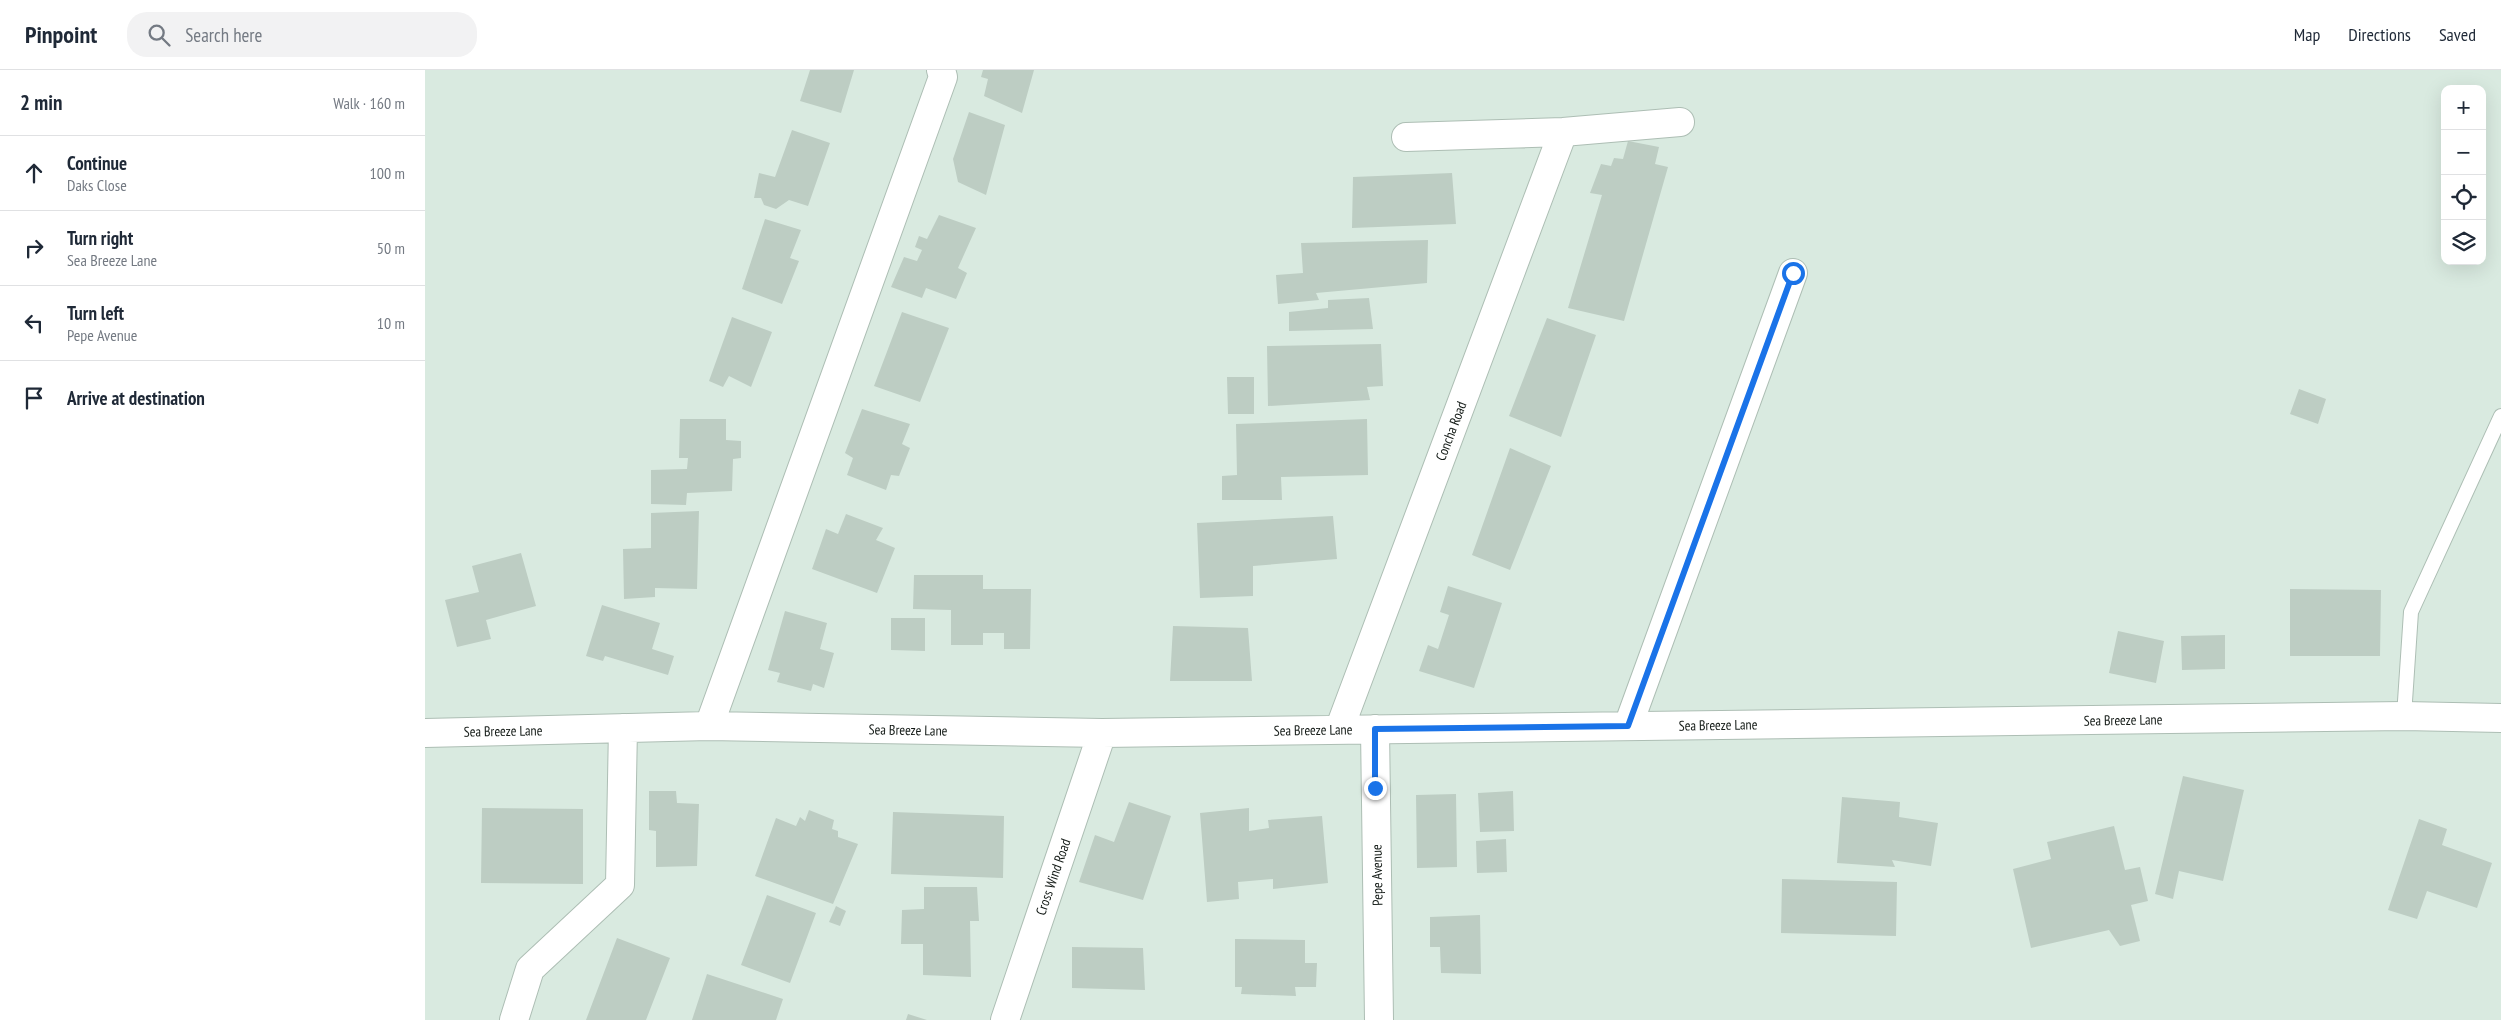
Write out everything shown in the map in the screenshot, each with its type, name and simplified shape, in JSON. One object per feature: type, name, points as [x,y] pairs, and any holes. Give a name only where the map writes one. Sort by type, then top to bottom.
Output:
[{"type":"street","points":[[709,726],[943,76],[941,70]]},
{"type":"street","points":[[1406,137],[1563,132],[1681,122]]},
{"type":"street","name":"Concha Road","points":[[1339,730],[1563,132]]},
{"type":"street","points":[[1628,726],[1793,273]]},
{"type":"street","name":"Sea Breeze Lane","points":[[425,733],[709,726],[1102,733],[2404,716],[2501,718]]},
{"type":"street","points":[[514,1020],[530,969],[620,886],[623,728]]},
{"type":"street","name":"Pepe Avenue","points":[[1375,729],[1379,1020]]},
{"type":"street","name":"Cross Wind Road","points":[[1005,1020],[1102,733]]},
{"type":"lane","points":[[2404,716],[2411,612],[2501,416]]},
{"type":"building","points":[[810,70],[854,70],[841,113],[800,101]]},
{"type":"building","points":[[983,70],[1034,70],[1022,113],[984,96],[988,79],[981,77]]},
{"type":"building","points":[[969,112],[1005,125],[986,195],[958,182],[953,159]]},
{"type":"building","points":[[792,130],[830,143],[808,206],[789,200],[776,209],[764,205],[761,198],[754,198],[759,173],[775,177]]},
{"type":"building","points":[[1628,141],[1659,147],[1655,164],[1668,167],[1624,321],[1568,308],[1602,195],[1590,193],[1601,164],[1611,166],[1614,158],[1623,159]]},
{"type":"building","points":[[1452,173],[1456,224],[1352,228],[1353,177]]},
{"type":"building","points":[[939,215],[976,228],[958,268],[967,273],[956,299],[926,288],[922,298],[891,287],[904,257],[917,261],[922,250],[915,247],[919,236],[927,239]]},
{"type":"building","points":[[765,219],[801,230],[790,258],[799,261],[782,304],[742,289]]},
{"type":"building","points":[[1428,240],[1427,283],[1316,293],[1319,300],[1278,304],[1276,275],[1303,273],[1301,243]]},
{"type":"building","points":[[1369,298],[1373,329],[1289,331],[1289,312],[1328,308],[1328,300]]},
{"type":"building","points":[[902,312],[949,328],[920,402],[874,386]]},
{"type":"building","points":[[732,317],[772,332],[751,387],[729,376],[723,387],[709,381]]},
{"type":"building","points":[[1547,318],[1596,335],[1561,437],[1509,416]]},
{"type":"building","points":[[1381,344],[1383,386],[1367,387],[1370,400],[1268,406],[1267,346]]},
{"type":"building","points":[[1227,377],[1254,377],[1254,414],[1228,414]]},
{"type":"building","points":[[2299,389],[2326,399],[2318,424],[2290,414]]},
{"type":"building","points":[[862,409],[910,424],[902,444],[910,448],[899,476],[891,475],[886,490],[847,475],[853,458],[845,453]]},
{"type":"building","points":[[680,419],[726,419],[726,440],[741,441],[741,458],[733,459],[732,491],[687,493],[686,505],[651,504],[651,470],[687,469],[688,458],[679,458]]},
{"type":"building","points":[[1367,419],[1368,475],[1281,477],[1282,500],[1222,500],[1222,476],[1237,475],[1236,424]]},
{"type":"building","points":[[1510,448],[1551,466],[1510,570],[1472,555]]},
{"type":"building","points":[[699,511],[697,589],[655,588],[655,597],[624,599],[623,549],[651,548],[651,513]]},
{"type":"building","points":[[846,514],[883,528],[876,540],[895,548],[877,593],[812,569],[826,529],[838,534]]},
{"type":"building","points":[[1333,516],[1337,559],[1253,566],[1253,596],[1200,598],[1197,523]]},
{"type":"building","points":[[521,553],[536,606],[486,620],[491,639],[457,647],[445,600],[479,592],[472,566]]},
{"type":"building","points":[[914,575],[983,575],[983,589],[1031,589],[1030,649],[1004,649],[1004,633],[983,633],[983,645],[951,645],[951,610],[913,609]]},
{"type":"building","points":[[1448,586],[1502,603],[1474,688],[1419,671],[1428,645],[1438,649],[1449,615],[1440,612]]},
{"type":"building","points":[[2290,589],[2381,590],[2380,656],[2290,656]]},
{"type":"building","points":[[602,605],[660,623],[652,649],[674,656],[668,675],[605,656],[603,661],[586,656]]},
{"type":"building","points":[[785,611],[827,623],[820,649],[834,653],[824,688],[813,684],[811,691],[777,682],[780,673],[768,670]]},
{"type":"building","points":[[891,618],[925,618],[925,651],[891,650]]},
{"type":"building","points":[[1173,626],[1248,628],[1252,681],[1170,681]]},
{"type":"building","points":[[2118,631],[2164,641],[2156,683],[2109,673]]},
{"type":"building","points":[[2225,635],[2225,669],[2182,670],[2181,636]]},
{"type":"building","points":[[2183,776],[2244,790],[2223,881],[2179,871],[2173,899],[2155,894]]},
{"type":"building","points":[[649,791],[676,791],[677,803],[699,804],[697,866],[656,867],[656,831],[649,830]]},
{"type":"building","points":[[1513,791],[1514,831],[1480,832],[1478,793]]},
{"type":"building","points":[[1456,794],[1457,867],[1417,868],[1416,795]]},
{"type":"building","points":[[1842,797],[1900,802],[1899,817],[1938,823],[1931,866],[1892,860],[1895,867],[1837,863]]},
{"type":"building","points":[[1129,802],[1171,816],[1143,900],[1079,882],[1095,835],[1114,842]]},
{"type":"building","points":[[482,808],[583,809],[583,884],[481,883]]},
{"type":"building","points":[[1249,808],[1249,831],[1269,828],[1268,820],[1322,816],[1328,883],[1273,889],[1273,879],[1238,882],[1239,899],[1207,902],[1200,813]]},
{"type":"building","points":[[809,810],[834,820],[832,829],[838,831],[838,837],[858,844],[833,904],[755,876],[776,818],[796,826],[800,817],[805,821]]},
{"type":"building","points":[[893,812],[1004,816],[1003,878],[891,874]]},
{"type":"building","points":[[2419,819],[2447,829],[2442,845],[2492,863],[2477,908],[2427,891],[2417,919],[2388,910]]},
{"type":"building","points":[[2114,826],[2125,870],[2140,867],[2148,901],[2131,905],[2140,941],[2120,946],[2109,930],[2031,948],[2013,869],[2051,859],[2047,842]]},
{"type":"building","points":[[1506,839],[1507,872],[1477,873],[1476,841]]},
{"type":"building","points":[[1782,879],[1897,882],[1896,936],[1781,933]]},
{"type":"building","points":[[924,887],[977,887],[979,921],[970,921],[971,977],[923,975],[923,944],[901,944],[902,910],[924,909]]},
{"type":"building","points":[[767,895],[816,913],[790,983],[741,965]]},
{"type":"building","points":[[836,906],[846,911],[840,926],[829,922]]},
{"type":"building","points":[[1480,915],[1481,974],[1441,973],[1440,947],[1430,947],[1430,917]]},
{"type":"building","points":[[617,938],[670,958],[646,1020],[586,1020]]},
{"type":"building","points":[[1235,939],[1305,940],[1305,963],[1317,963],[1316,987],[1295,987],[1296,996],[1241,994],[1242,987],[1235,987]]},
{"type":"building","points":[[1072,947],[1143,948],[1145,990],[1072,988]]},
{"type":"building","points":[[707,974],[783,999],[776,1020],[692,1020]]},
{"type":"building","points":[[908,1014],[927,1020],[906,1020]]},
{"type":"route","points":[[1375,788],[1375,729],[1628,726],[1793,273]]}]
